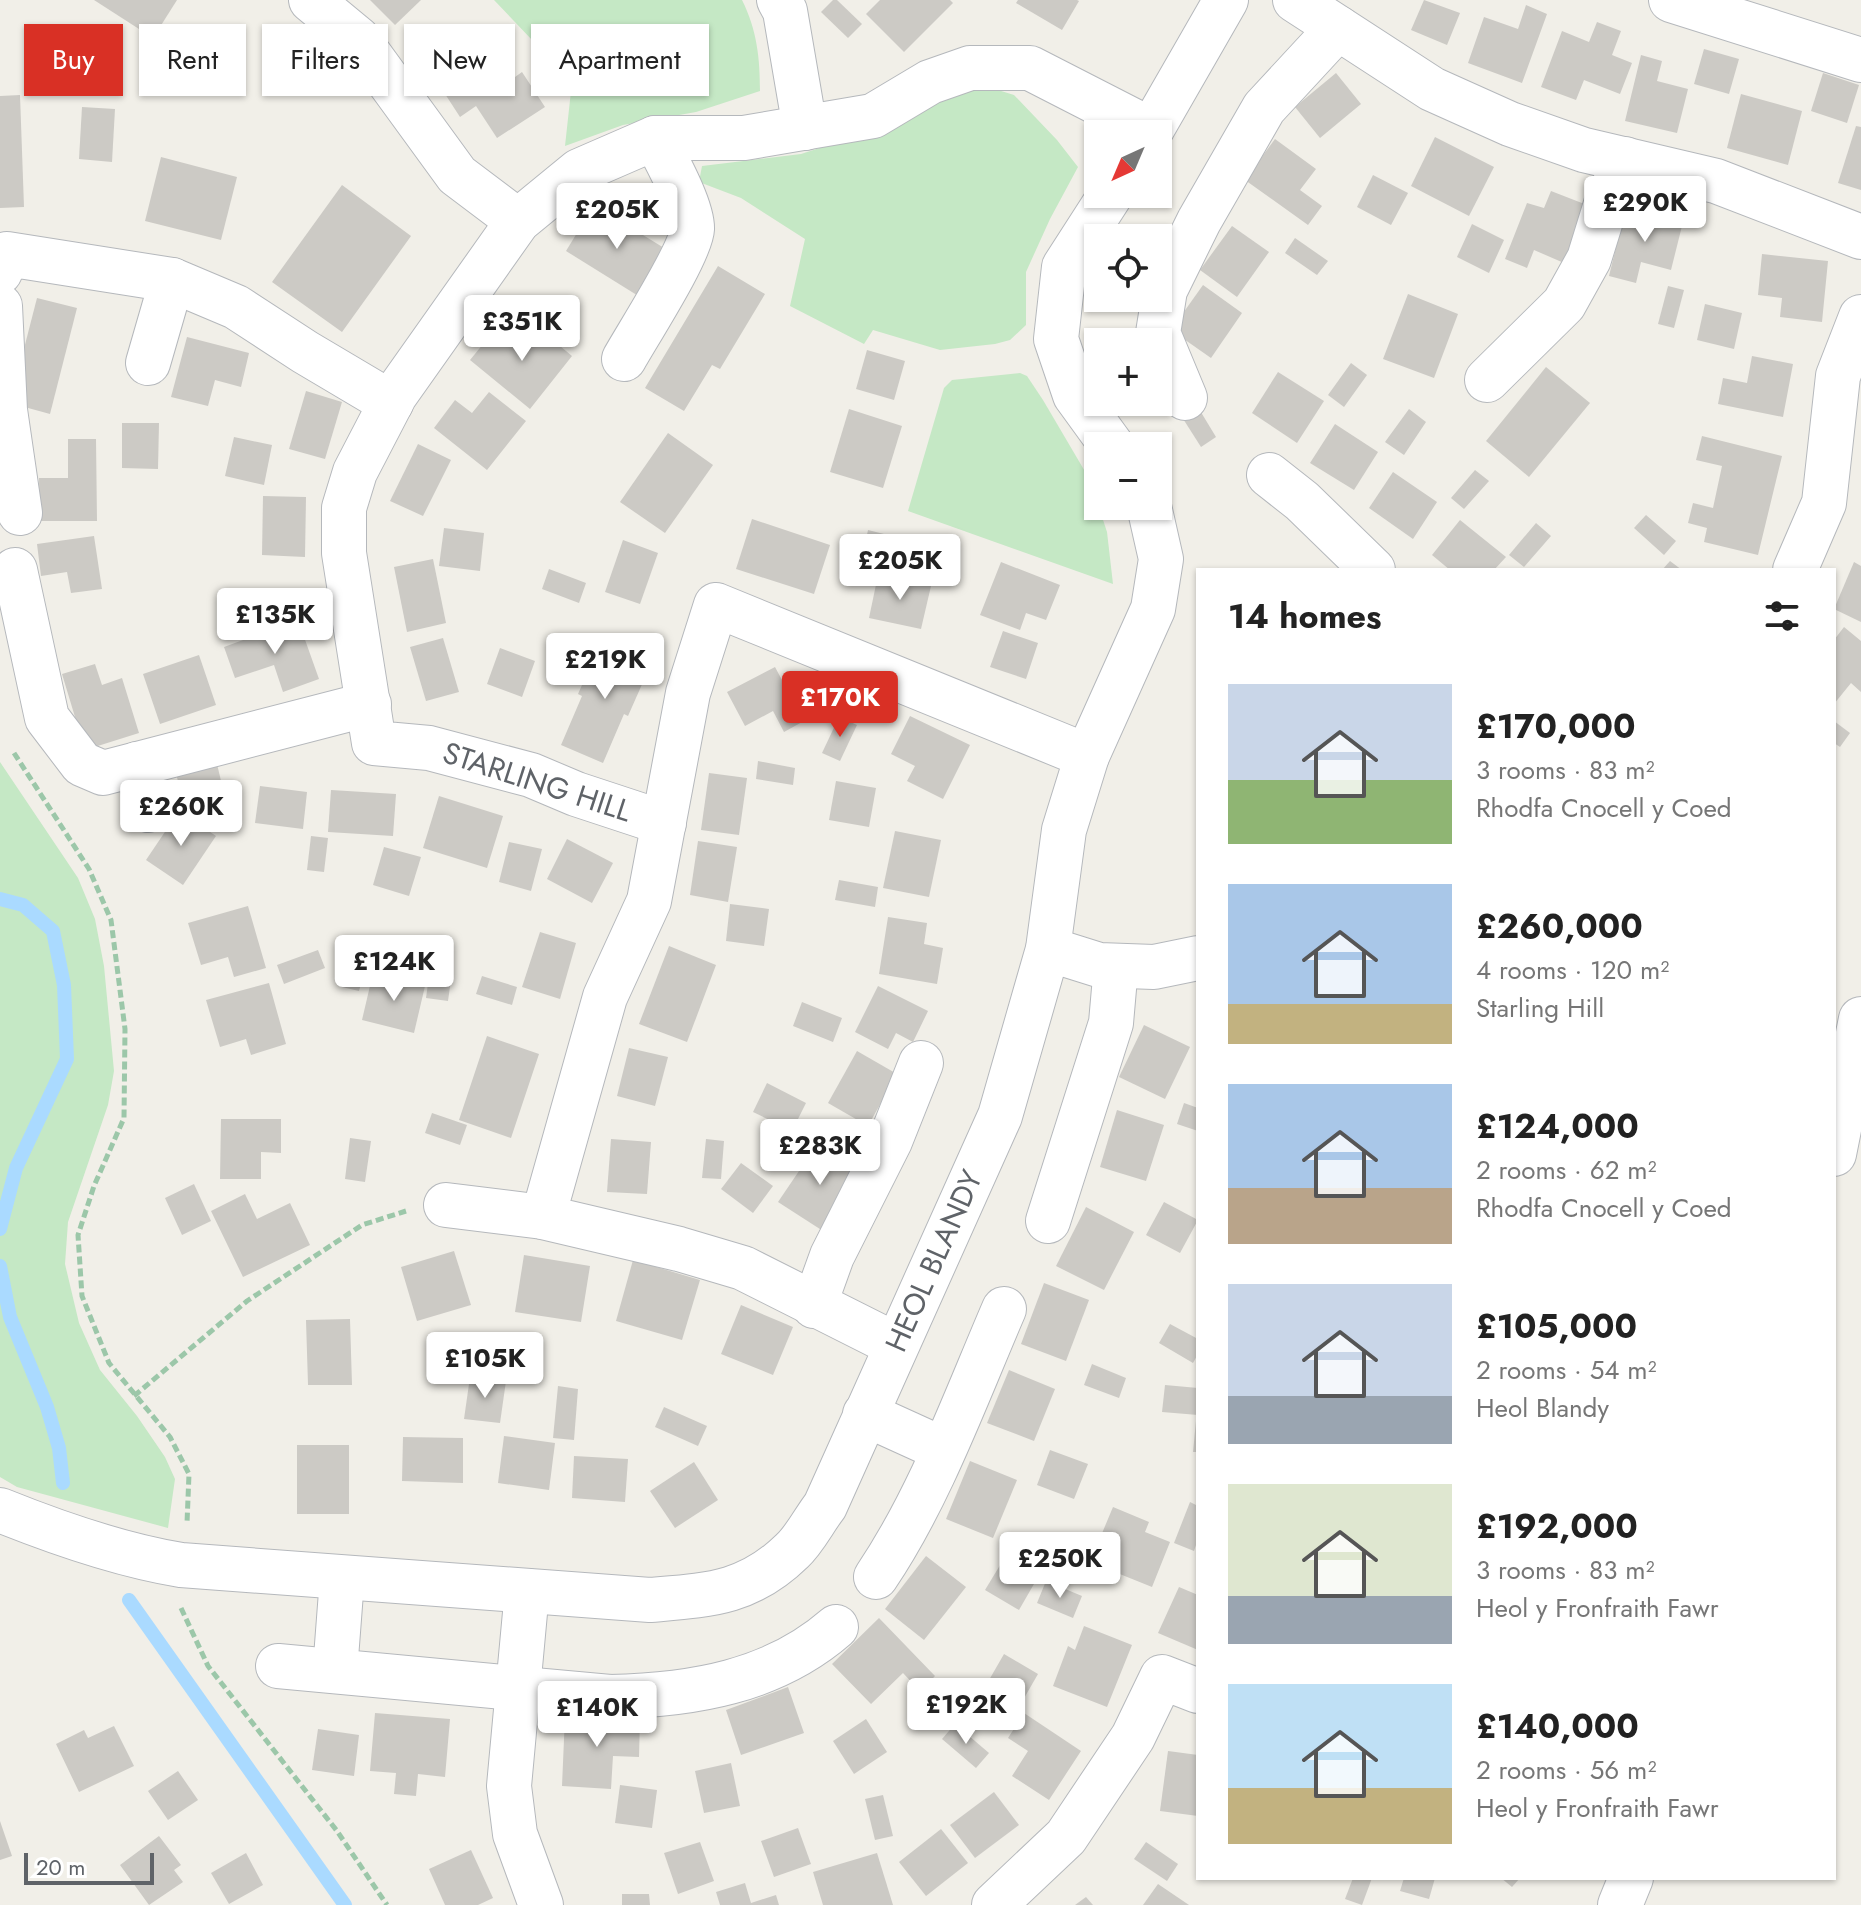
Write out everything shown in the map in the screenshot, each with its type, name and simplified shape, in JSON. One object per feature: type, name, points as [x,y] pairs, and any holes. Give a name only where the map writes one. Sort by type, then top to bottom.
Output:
[{"type":"street","points":[[311,0],[358,39],[457,175],[518,221]]},
{"type":"street","points":[[779,0],[785,11],[805,128]]},
{"type":"street","points":[[1157,120],[1226,0]]},
{"type":"street","points":[[1295,0],[1432,89],[1510,124],[1584,150],[1716,181],[1861,237]]},
{"type":"street","points":[[1671,0],[1861,60]]},
{"type":"street","points":[[1185,398],[1158,333],[1165,290],[1199,221],[1264,108],[1338,28]]},
{"type":"street","name":"STARLING HILL","points":[[664,823],[576,794],[531,775],[429,748],[374,743],[344,553],[344,508],[355,472],[391,403],[518,221],[579,171],[655,138],[744,138],[873,116],[930,82],[970,68],[1030,68],[1128,120]]},
{"type":"street","points":[[624,359],[685,250],[692,228],[681,192],[655,138]]},
{"type":"street","points":[[1487,380],[1564,304],[1589,259],[1606,204],[1625,159]]},
{"type":"street","points":[[1102,208],[1064,267],[1056,339],[1075,395],[1102,432]]},
{"type":"street","points":[[0,272],[7,254],[172,280],[236,307],[391,403]]},
{"type":"street","points":[[148,363],[172,280]]},
{"type":"street","points":[[0,306],[5,410],[20,513]]},
{"type":"street","points":[[1796,568],[1824,503],[1838,376],[1861,317]]},
{"type":"street","points":[[1269,475],[1350,562]]},
{"type":"street","name":"HEOL BLANDY","points":[[0,1510],[40,1526],[159,1562],[337,1579],[650,1600],[712,1595],[760,1578],[794,1549],[825,1506],[1000,1116],[1048,949],[1064,830],[1087,756],[1153,609],[1161,559],[1152,520]]},
{"type":"street","points":[[15,570],[47,718],[82,764],[103,773],[369,704]]},
{"type":"street","points":[[543,1217],[605,997],[649,901],[688,693],[716,605],[1087,756]]},
{"type":"street","points":[[137,764],[148,810]]},
{"type":"street","points":[[1048,949],[1099,965],[1154,967],[1196,958]]},
{"type":"street","points":[[1048,1221],[1111,1023],[1116,966]]},
{"type":"street","points":[[1836,1144],[1861,1019]]},
{"type":"street","points":[[814,1306],[832,1256],[890,1141],[921,1063]]},
{"type":"street","points":[[446,1205],[543,1217],[679,1249],[743,1268],[896,1345]]},
{"type":"street","points":[[876,1577],[898,1544],[1004,1309]]},
{"type":"street","points":[[865,1414],[942,1449]]},
{"type":"street","points":[[335,1671],[337,1579]]},
{"type":"street","points":[[527,1591],[509,1786],[515,1834],[541,1905]]},
{"type":"street","points":[[278,1666],[610,1697],[661,1696],[750,1677],[814,1646],[836,1627]]},
{"type":"street","points":[[994,1905],[1066,1837],[1133,1737],[1162,1677],[1196,1690]]},
{"type":"street","points":[[1620,1905],[1630,1880]]},
{"type":"path","points":[[13,751],[89,869],[111,920],[125,1029],[124,1118],[94,1186],[78,1235],[82,1296],[109,1363],[170,1437],[189,1474],[190,1507],[181,1565],[181,1611],[208,1666],[328,1819],[387,1905]]},
{"type":"path","points":[[134,1396],[247,1301],[362,1225],[400,1212],[446,1205]]},
{"type":"green space","points":[[494,0],[742,0],[757,44],[760,91],[696,112],[623,125],[565,146],[570,96],[709,96],[709,24],[531,24],[531,39]]},
{"type":"green space","points":[[985,86],[1014,95],[1078,167],[1026,272],[1026,325],[1010,340],[940,350],[873,330],[864,344],[790,306],[805,239],[741,198],[699,182],[702,166],[801,154],[915,117],[953,94]]},
{"type":"green space","points":[[1020,373],[1027,376],[1084,470],[1084,520],[1103,520],[1113,584],[908,511],[944,388],[952,380]]},
{"type":"green space","points":[[0,762],[78,878],[95,919],[104,966],[114,1071],[108,1105],[68,1222],[65,1264],[79,1323],[100,1370],[137,1416],[165,1457],[175,1479],[168,1528],[17,1487],[0,1477]]},
{"type":"building","points":[[94,0],[177,0],[162,24],[139,24],[139,29]]},
{"type":"building","points":[[370,0],[421,0],[395,25]]},
{"type":"building","points":[[837,0],[862,24],[848,38],[821,12]]},
{"type":"building","points":[[880,0],[950,0],[953,3],[904,52],[866,14]]},
{"type":"building","points":[[1018,0],[1079,1],[1062,30],[1016,3]]},
{"type":"building","points":[[1424,0],[1460,13],[1447,45],[1411,30]]},
{"type":"building","points":[[1526,5],[1547,14],[1522,83],[1468,63],[1484,17],[1518,29]]},
{"type":"building","points":[[1597,22],[1621,31],[1612,55],[1632,63],[1620,94],[1584,80],[1576,100],[1541,87],[1562,31],[1589,42]]},
{"type":"building","points":[[1704,49],[1739,59],[1729,94],[1694,84]]},
{"type":"building","points":[[1641,55],[1662,61],[1657,81],[1688,89],[1677,133],[1625,121]]},
{"type":"building","points":[[522,72],[531,86],[531,96],[538,96],[545,107],[497,138],[476,106],[460,117],[446,96],[515,96],[515,77]]},
{"type":"building","points":[[1336,73],[1361,104],[1320,138],[1295,107]]},
{"type":"building","points":[[1823,73],[1859,85],[1847,123],[1811,111]]},
{"type":"building","points":[[1741,94],[1802,111],[1788,165],[1727,148]]},
{"type":"building","points":[[20,95],[24,207],[0,208],[0,96]]},
{"type":"building","points":[[82,107],[115,109],[112,162],[79,159]]},
{"type":"building","points":[[1856,126],[1861,127],[1861,190],[1838,183]]},
{"type":"building","points":[[1435,137],[1494,167],[1469,216],[1411,186]]},
{"type":"building","points":[[1275,139],[1316,169],[1300,190],[1322,206],[1308,225],[1245,180]]},
{"type":"building","points":[[161,157],[237,177],[221,240],[145,221]]},
{"type":"building","points":[[1373,175],[1408,193],[1391,225],[1357,207]]},
{"type":"building","points":[[342,185],[411,236],[342,332],[272,282]]},
{"type":"building","points":[[1551,191],[1587,205],[1564,263],[1534,250],[1527,268],[1505,259],[1527,203],[1544,208]]},
{"type":"building","points":[[594,205],[669,251],[640,297],[566,251]]},
{"type":"building","points":[[1626,207],[1683,222],[1671,270],[1641,262],[1636,283],[1609,276]]},
{"type":"building","points":[[1472,224],[1504,240],[1489,273],[1457,257]]},
{"type":"building","points":[[1232,226],[1269,252],[1237,297],[1200,270]]},
{"type":"building","points":[[1295,238],[1328,261],[1317,275],[1285,253]]},
{"type":"building","points":[[1762,254],[1828,261],[1822,322],[1780,317],[1782,298],[1758,295]]},
{"type":"building","points":[[718,266],[765,294],[720,369],[712,365],[684,411],[645,388]]},
{"type":"building","points":[[1203,285],[1242,313],[1211,358],[1172,329]]},
{"type":"building","points":[[1668,286],[1684,290],[1674,328],[1658,324]]},
{"type":"building","points":[[1408,294],[1458,314],[1434,378],[1383,359]]},
{"type":"building","points":[[547,296],[579,318],[568,335],[536,313]]},
{"type":"building","points":[[37,298],[77,308],[50,414],[10,403]]},
{"type":"building","points":[[1705,304],[1742,313],[1734,349],[1697,340]]},
{"type":"building","points":[[536,326],[572,356],[530,409],[470,360],[497,327],[519,345]]},
{"type":"building","points":[[187,337],[249,353],[241,387],[215,380],[208,406],[171,397]]},
{"type":"building","points":[[867,350],[905,361],[894,400],[856,389]]},
{"type":"building","points":[[1752,356],[1793,364],[1783,417],[1718,404],[1723,378],[1747,383]]},
{"type":"building","points":[[1351,363],[1367,375],[1344,407],[1328,395]]},
{"type":"building","points":[[1546,367],[1590,403],[1529,477],[1486,441]]},
{"type":"building","points":[[1278,372],[1324,401],[1297,443],[1252,413]]},
{"type":"building","points":[[306,391],[342,402],[325,459],[289,449]]},
{"type":"building","points":[[489,392],[526,421],[487,470],[434,428],[455,400],[472,413]]},
{"type":"building","points":[[1196,404],[1216,437],[1201,447],[1180,414]]},
{"type":"building","points":[[849,409],[902,426],[883,488],[830,472]]},
{"type":"building","points":[[1409,409],[1426,422],[1404,455],[1385,442]]},
{"type":"building","points":[[122,423],[159,423],[158,469],[122,468]]},
{"type":"building","points":[[1335,424],[1378,452],[1354,490],[1310,463]]},
{"type":"building","points":[[668,433],[713,465],[665,533],[620,502]]},
{"type":"building","points":[[1702,436],[1782,456],[1758,555],[1704,542],[1707,528],[1688,523],[1693,503],[1713,508],[1722,466],[1696,460]]},
{"type":"building","points":[[234,437],[272,445],[264,485],[225,476]]},
{"type":"building","points":[[68,439],[96,439],[97,521],[40,521],[39,478],[68,478]]},
{"type":"building","points":[[418,444],[451,460],[423,516],[390,501]]},
{"type":"building","points":[[1475,470],[1489,481],[1464,509],[1451,498]]},
{"type":"building","points":[[1393,472],[1437,502],[1413,539],[1369,508]]},
{"type":"building","points":[[263,496],[306,497],[305,557],[262,555]]},
{"type":"building","points":[[1646,515],[1676,541],[1664,555],[1634,528]]},
{"type":"building","points":[[752,519],[830,545],[814,594],[736,569]]},
{"type":"building","points":[[1460,520],[1506,557],[1496,568],[1448,568],[1432,555]]},
{"type":"building","points":[[1536,523],[1551,536],[1524,567],[1509,555]]},
{"type":"building","points":[[444,528],[484,533],[480,571],[439,566]]},
{"type":"building","points":[[868,530],[884,534],[877,570],[860,567]]},
{"type":"building","points":[[94,536],[102,589],[71,593],[67,572],[41,576],[37,544]]},
{"type":"building","points":[[623,540],[658,553],[640,604],[605,592]]},
{"type":"building","points":[[433,559],[446,623],[407,632],[394,567]]},
{"type":"building","points":[[1670,561],[1679,568],[1664,568]]},
{"type":"building","points":[[1001,562],[1060,585],[1046,620],[1026,613],[1020,630],[980,615]]},
{"type":"building","points":[[1854,562],[1861,566],[1861,622],[1836,610]]},
{"type":"building","points":[[549,569],[586,583],[579,603],[542,589]]},
{"type":"building","points":[[878,575],[931,586],[921,629],[869,618]]},
{"type":"building","points":[[298,620],[319,679],[283,692],[274,665],[235,678],[224,647]]},
{"type":"building","points":[[1844,627],[1861,641],[1861,692],[1851,683],[1836,702],[1836,637]]},
{"type":"building","points":[[1003,631],[1038,643],[1026,679],[990,667]]},
{"type":"building","points":[[443,638],[459,692],[426,701],[410,647]]},
{"type":"building","points":[[601,642],[651,664],[628,716],[624,714],[603,763],[561,745],[582,696],[578,694]]},
{"type":"building","points":[[500,648],[535,661],[522,697],[487,684]]},
{"type":"building","points":[[199,655],[216,705],[160,724],[143,674]]},
{"type":"building","points":[[95,664],[102,685],[122,678],[139,733],[85,750],[62,674]]},
{"type":"building","points":[[775,667],[804,721],[784,732],[773,711],[745,726],[727,692]]},
{"type":"building","points":[[910,716],[970,745],[943,799],[907,781],[915,766],[891,754]]},
{"type":"building","points":[[839,717],[857,725],[840,761],[822,753]]},
{"type":"building","points":[[1836,722],[1850,733],[1840,747],[1836,744]]},
{"type":"building","points":[[758,761],[795,768],[793,785],[756,779]]},
{"type":"building","points":[[217,764],[222,785],[182,795],[176,774]]},
{"type":"building","points":[[709,773],[747,778],[739,835],[701,830]]},
{"type":"building","points":[[836,781],[876,788],[869,827],[829,820]]},
{"type":"building","points":[[260,786],[307,792],[303,829],[255,823]]},
{"type":"building","points":[[331,790],[396,794],[393,836],[328,832]]},
{"type":"building","points":[[439,796],[503,816],[487,868],[423,848]]},
{"type":"building","points":[[179,811],[216,836],[183,885],[146,860]]},
{"type":"building","points":[[895,831],[941,840],[929,897],[883,888]]},
{"type":"building","points":[[311,836],[328,838],[324,872],[307,870]]},
{"type":"building","points":[[567,839],[613,863],[592,903],[547,879]]},
{"type":"building","points":[[698,841],[737,847],[728,902],[690,895]]},
{"type":"building","points":[[509,842],[542,849],[531,891],[499,882]]},
{"type":"building","points":[[384,847],[421,857],[409,896],[373,885]]},
{"type":"building","points":[[839,880],[878,887],[875,907],[835,900]]},
{"type":"building","points":[[730,904],[769,909],[764,946],[726,941]]},
{"type":"building","points":[[248,906],[266,968],[234,977],[228,957],[201,965],[188,923]]},
{"type":"building","points":[[888,917],[927,923],[924,944],[943,948],[937,984],[879,974]]},
{"type":"building","points":[[540,932],[576,943],[560,999],[522,987]]},
{"type":"building","points":[[354,943],[371,947],[359,991],[342,987]]},
{"type":"building","points":[[669,946],[716,965],[687,1042],[639,1024]]},
{"type":"building","points":[[318,950],[325,968],[284,984],[277,965]]},
{"type":"building","points":[[431,962],[453,965],[448,1001],[426,998]]},
{"type":"building","points":[[373,973],[425,986],[414,1033],[362,1020]]},
{"type":"building","points":[[482,976],[517,987],[512,1005],[476,994]]},
{"type":"building","points":[[269,983],[286,1044],[251,1055],[246,1039],[220,1047],[206,1000]]},
{"type":"building","points":[[878,986],[928,1011],[913,1042],[896,1033],[888,1049],[855,1032]]},
{"type":"building","points":[[802,1002],[842,1018],[833,1042],[793,1026]]},
{"type":"building","points":[[1144,1025],[1190,1047],[1165,1099],[1119,1077]]},
{"type":"building","points":[[487,1036],[539,1054],[511,1138],[459,1120]]},
{"type":"building","points":[[629,1048],[668,1057],[655,1106],[617,1096]]},
{"type":"building","points":[[857,1051],[897,1074],[868,1126],[828,1103]]},
{"type":"building","points":[[767,1083],[806,1103],[792,1131],[753,1112]]},
{"type":"building","points":[[1184,1103],[1196,1107],[1196,1130],[1177,1124]]},
{"type":"building","points":[[1117,1110],[1164,1125],[1146,1181],[1100,1167]]},
{"type":"building","points":[[432,1113],[467,1125],[460,1145],[425,1133]]},
{"type":"building","points":[[221,1119],[281,1119],[281,1153],[261,1152],[261,1179],[220,1179]]},
{"type":"building","points":[[350,1138],[371,1141],[365,1182],[345,1179]]},
{"type":"building","points":[[611,1139],[651,1142],[647,1194],[607,1192]]},
{"type":"building","points":[[706,1139],[724,1141],[721,1179],[702,1178]]},
{"type":"building","points":[[818,1143],[861,1172],[823,1231],[778,1202]]},
{"type":"building","points":[[741,1163],[773,1186],[753,1213],[721,1189]]},
{"type":"building","points":[[194,1184],[211,1221],[182,1235],[165,1198]]},
{"type":"building","points":[[245,1194],[257,1219],[290,1203],[310,1245],[243,1277],[211,1211]]},
{"type":"building","points":[[1164,1202],[1196,1219],[1180,1253],[1146,1235]]},
{"type":"building","points":[[1086,1207],[1134,1232],[1104,1290],[1056,1266]]},
{"type":"building","points":[[454,1251],[471,1305],[417,1321],[401,1267]]},
{"type":"building","points":[[524,1255],[590,1266],[581,1322],[515,1312]]},
{"type":"building","points":[[633,1260],[700,1280],[682,1340],[616,1321]]},
{"type":"building","points":[[1044,1283],[1089,1300],[1066,1361],[1021,1344]]},
{"type":"building","points":[[741,1305],[793,1327],[773,1375],[721,1354]]},
{"type":"building","points":[[350,1319],[352,1385],[308,1385],[306,1320]]},
{"type":"building","points":[[1170,1324],[1196,1338],[1196,1358],[1193,1363],[1159,1343]]},
{"type":"building","points":[[1092,1364],[1126,1378],[1119,1398],[1084,1385]]},
{"type":"building","points":[[1009,1370],[1055,1389],[1034,1441],[987,1423]]},
{"type":"building","points":[[470,1377],[506,1381],[500,1423],[464,1419]]},
{"type":"building","points":[[1165,1385],[1196,1388],[1196,1415],[1162,1412]]},
{"type":"building","points":[[558,1386],[578,1389],[574,1440],[553,1438]]},
{"type":"building","points":[[664,1407],[707,1426],[698,1446],[655,1427]]},
{"type":"building","points":[[1196,1421],[1196,1452],[1193,1452]]},
{"type":"building","points":[[504,1436],[555,1443],[549,1490],[498,1483]]},
{"type":"building","points":[[403,1437],[463,1438],[463,1483],[402,1481]]},
{"type":"building","points":[[297,1445],[349,1445],[349,1514],[297,1514]]},
{"type":"building","points":[[1050,1450],[1088,1464],[1074,1499],[1037,1485]]},
{"type":"building","points":[[574,1456],[628,1459],[625,1502],[572,1498]]},
{"type":"building","points":[[970,1461],[1017,1480],[993,1538],[946,1519]]},
{"type":"building","points":[[694,1462],[718,1500],[675,1528],[650,1491]]},
{"type":"building","points":[[1190,1502],[1196,1505],[1194,1551],[1174,1543]]},
{"type":"building","points":[[1113,1507],[1149,1522],[1145,1532],[1170,1542],[1152,1587],[1090,1562]]},
{"type":"building","points":[[926,1556],[966,1587],[924,1640],[885,1609]]},
{"type":"building","points":[[1005,1557],[1038,1577],[1019,1610],[985,1590]]},
{"type":"building","points":[[1046,1581],[1082,1596],[1073,1618],[1037,1603]]},
{"type":"building","points":[[1179,1587],[1196,1594],[1196,1649],[1158,1633]]},
{"type":"building","points":[[879,1618],[935,1676],[920,1691],[903,1673],[871,1704],[832,1664]]},
{"type":"building","points":[[1084,1626],[1132,1645],[1107,1707],[1053,1686],[1068,1646],[1075,1650]]},
{"type":"building","points":[[1004,1654],[1038,1674],[1019,1707],[985,1687]]},
{"type":"building","points":[[788,1687],[804,1733],[741,1755],[726,1710]]},
{"type":"building","points":[[375,1713],[450,1719],[445,1777],[418,1774],[416,1796],[394,1794],[396,1773],[370,1771]]},
{"type":"building","points":[[1024,1713],[1081,1751],[1049,1800],[1012,1776],[1028,1751],[1008,1738]]},
{"type":"building","points":[[565,1716],[640,1719],[639,1757],[613,1756],[611,1789],[562,1786]]},
{"type":"building","points":[[866,1719],[887,1752],[854,1774],[833,1741]]},
{"type":"building","points":[[955,1724],[989,1753],[976,1768],[942,1739]]},
{"type":"building","points":[[114,1726],[134,1766],[79,1792],[56,1744],[84,1730],[88,1738]]},
{"type":"building","points":[[318,1729],[359,1735],[354,1776],[312,1770]]},
{"type":"building","points":[[1168,1751],[1196,1755],[1196,1816],[1160,1811]]},
{"type":"building","points":[[731,1763],[740,1806],[704,1813],[695,1771]]},
{"type":"building","points":[[178,1771],[198,1800],[168,1820],[148,1791]]},
{"type":"building","points":[[620,1785],[657,1790],[652,1828],[615,1823]]},
{"type":"building","points":[[994,1792],[1019,1825],[975,1858],[950,1825]]},
{"type":"building","points":[[883,1795],[893,1836],[875,1840],[865,1799]]},
{"type":"building","points":[[0,1821],[12,1856],[0,1860]]},
{"type":"building","points":[[798,1828],[811,1864],[774,1877],[761,1841]]},
{"type":"building","points":[[941,1829],[968,1863],[926,1896],[899,1862]]},
{"type":"building","points":[[159,1836],[181,1865],[174,1870],[183,1882],[149,1905],[120,1865]]},
{"type":"building","points":[[700,1842],[714,1881],[678,1894],[664,1853]]},
{"type":"building","points":[[1146,1842],[1178,1864],[1167,1881],[1134,1859]]},
{"type":"building","points":[[471,1850],[493,1898],[478,1905],[445,1905],[429,1869]]},
{"type":"building","points":[[246,1853],[263,1885],[229,1904],[211,1873]]},
{"type":"building","points":[[877,1853],[893,1905],[823,1905],[813,1872]]},
{"type":"building","points":[[1352,1880],[1371,1880],[1362,1905],[1345,1899]]},
{"type":"building","points":[[1403,1880],[1434,1880],[1429,1899],[1400,1891]]},
{"type":"building","points":[[1503,1880],[1518,1880],[1512,1887]]},
{"type":"building","points":[[745,1883],[751,1903],[776,1895],[779,1905],[720,1905],[716,1892]]},
{"type":"building","points":[[1158,1884],[1189,1905],[1143,1905]]},
{"type":"building","points":[[622,1894],[649,1894],[650,1905],[622,1905]]},
{"type":"building","points":[[1086,1897],[1093,1905],[1075,1905]]},
{"type":"waterway","points":[[0,899],[23,905],[53,931],[64,985],[67,1059],[16,1168],[0,1229]]},
{"type":"waterway","points":[[0,1266],[10,1317],[47,1407],[59,1448],[63,1483]]},
{"type":"waterway","points":[[129,1600],[345,1905]]}]
